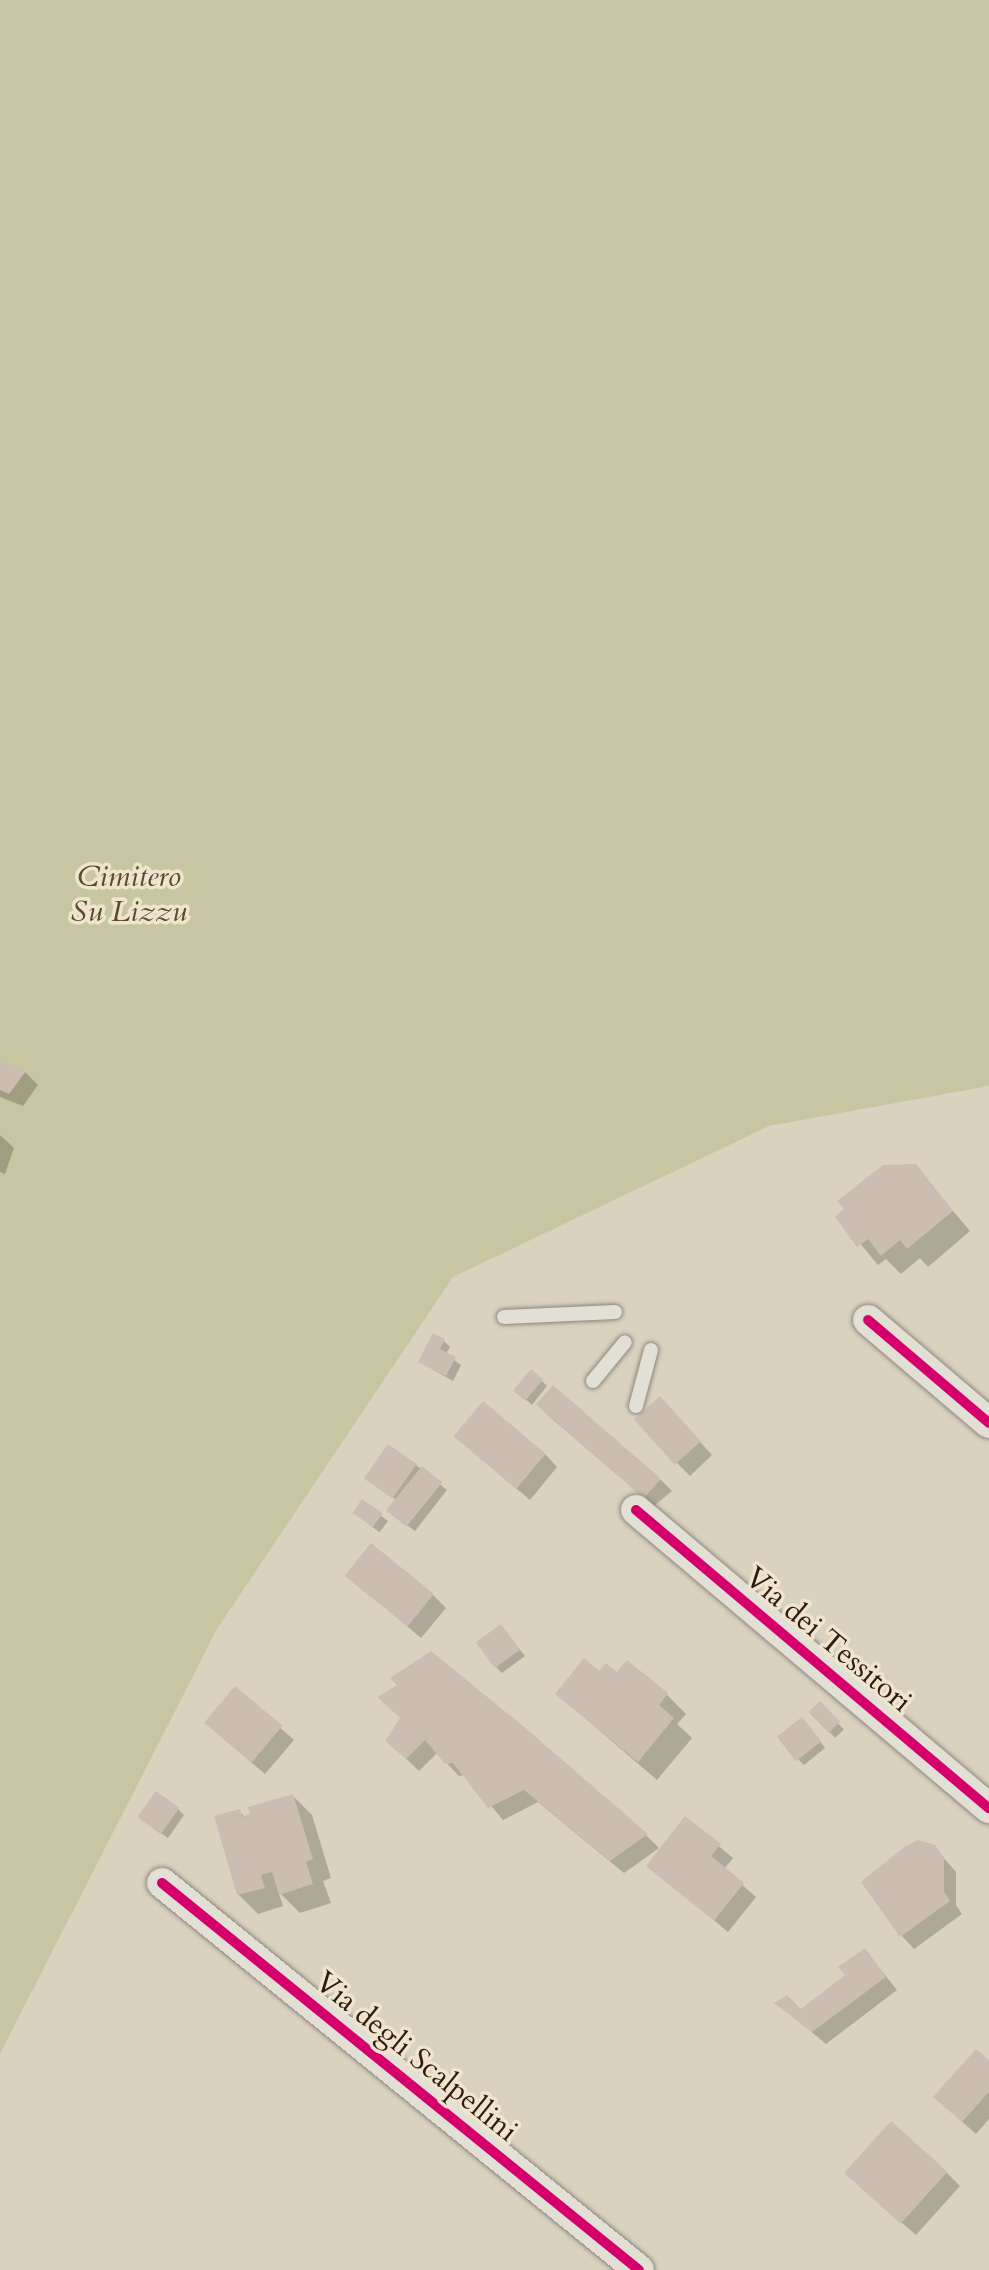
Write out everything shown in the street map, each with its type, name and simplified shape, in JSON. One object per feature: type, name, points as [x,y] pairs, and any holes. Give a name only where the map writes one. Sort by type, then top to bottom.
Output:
[{"type":"street","points":[[868,1320],[989,1423]]},
{"type":"street","name":"Via dei Tessitori","points":[[636,1510],[989,1808]]},
{"type":"street","name":"Via degli Scalpellini","points":[[162,1883],[639,2270]]},
{"type":"lane","points":[[504,1317],[615,1312]]},
{"type":"lane","points":[[593,1381],[625,1342]]},
{"type":"lane","points":[[636,1406],[650,1350]]},
{"type":"green space","name":"Cimitero Su Lizzu","points":[[0,0],[989,0],[989,1086],[769,1126],[453,1277],[217,1629],[0,2054]]},
{"type":"building","points":[[0,1061],[26,1071],[9,1094],[0,1090]]},
{"type":"building","points":[[916,1164],[953,1211],[907,1249],[900,1240],[881,1256],[868,1239],[857,1247],[835,1217],[844,1209],[837,1201],[883,1165]]},
{"type":"building","points":[[433,1333],[445,1339],[440,1349],[456,1357],[446,1376],[418,1362]]},
{"type":"building","points":[[531,1369],[543,1379],[525,1401],[513,1390]]},
{"type":"building","points":[[553,1385],[661,1479],[644,1498],[536,1405]]},
{"type":"building","points":[[660,1396],[701,1441],[675,1465],[634,1419]]},
{"type":"building","points":[[483,1401],[546,1454],[516,1489],[453,1436]]},
{"type":"building","points":[[388,1444],[417,1464],[393,1498],[364,1478]]},
{"type":"building","points":[[422,1466],[442,1482],[406,1527],[386,1510]]},
{"type":"building","points":[[362,1499],[383,1513],[373,1527],[352,1513]]},
{"type":"building","points":[[371,1543],[434,1594],[408,1627],[345,1576]]},
{"type":"building","points":[[501,1624],[520,1650],[495,1668],[476,1642]]},
{"type":"building","points":[[431,1651],[648,1834],[610,1861],[524,1790],[488,1808],[453,1763],[445,1764],[425,1740],[406,1759],[385,1741],[400,1718],[377,1697],[397,1685],[390,1678]]},
{"type":"building","points":[[584,1658],[599,1671],[606,1663],[617,1672],[627,1660],[668,1693],[659,1705],[674,1718],[638,1762],[555,1694]]},
{"type":"building","points":[[235,1686],[282,1726],[252,1763],[204,1723]]},
{"type":"building","points":[[820,1701],[840,1722],[829,1733],[808,1712]]},
{"type":"building","points":[[802,1717],[821,1741],[796,1761],[777,1737]]},
{"type":"building","points":[[156,1791],[179,1808],[161,1834],[137,1817]]},
{"type":"building","points":[[293,1794],[313,1859],[306,1862],[313,1884],[279,1895],[272,1872],[261,1875],[265,1888],[237,1895],[214,1816],[240,1809],[242,1817],[250,1814],[248,1807]]},
{"type":"building","points":[[685,1816],[721,1844],[711,1856],[744,1883],[714,1921],[646,1866]]},
{"type":"building","points":[[918,1840],[935,1845],[944,1857],[944,1891],[950,1901],[900,1937],[861,1882],[904,1847]]},
{"type":"building","points":[[865,1948],[886,1977],[812,2032],[774,2003],[787,1995],[801,2009],[845,1975],[838,1967]]},
{"type":"building","points":[[976,2049],[989,2060],[989,2092],[962,2122],[933,2097]]},
{"type":"building","points":[[891,2121],[947,2172],[901,2224],[844,2173]]},
{"type":"cycle path","points":[[868,1320],[989,1423]]},
{"type":"cycle path","points":[[636,1510],[989,1808]]},
{"type":"cycle path","points":[[162,1883],[639,2270]]}]
